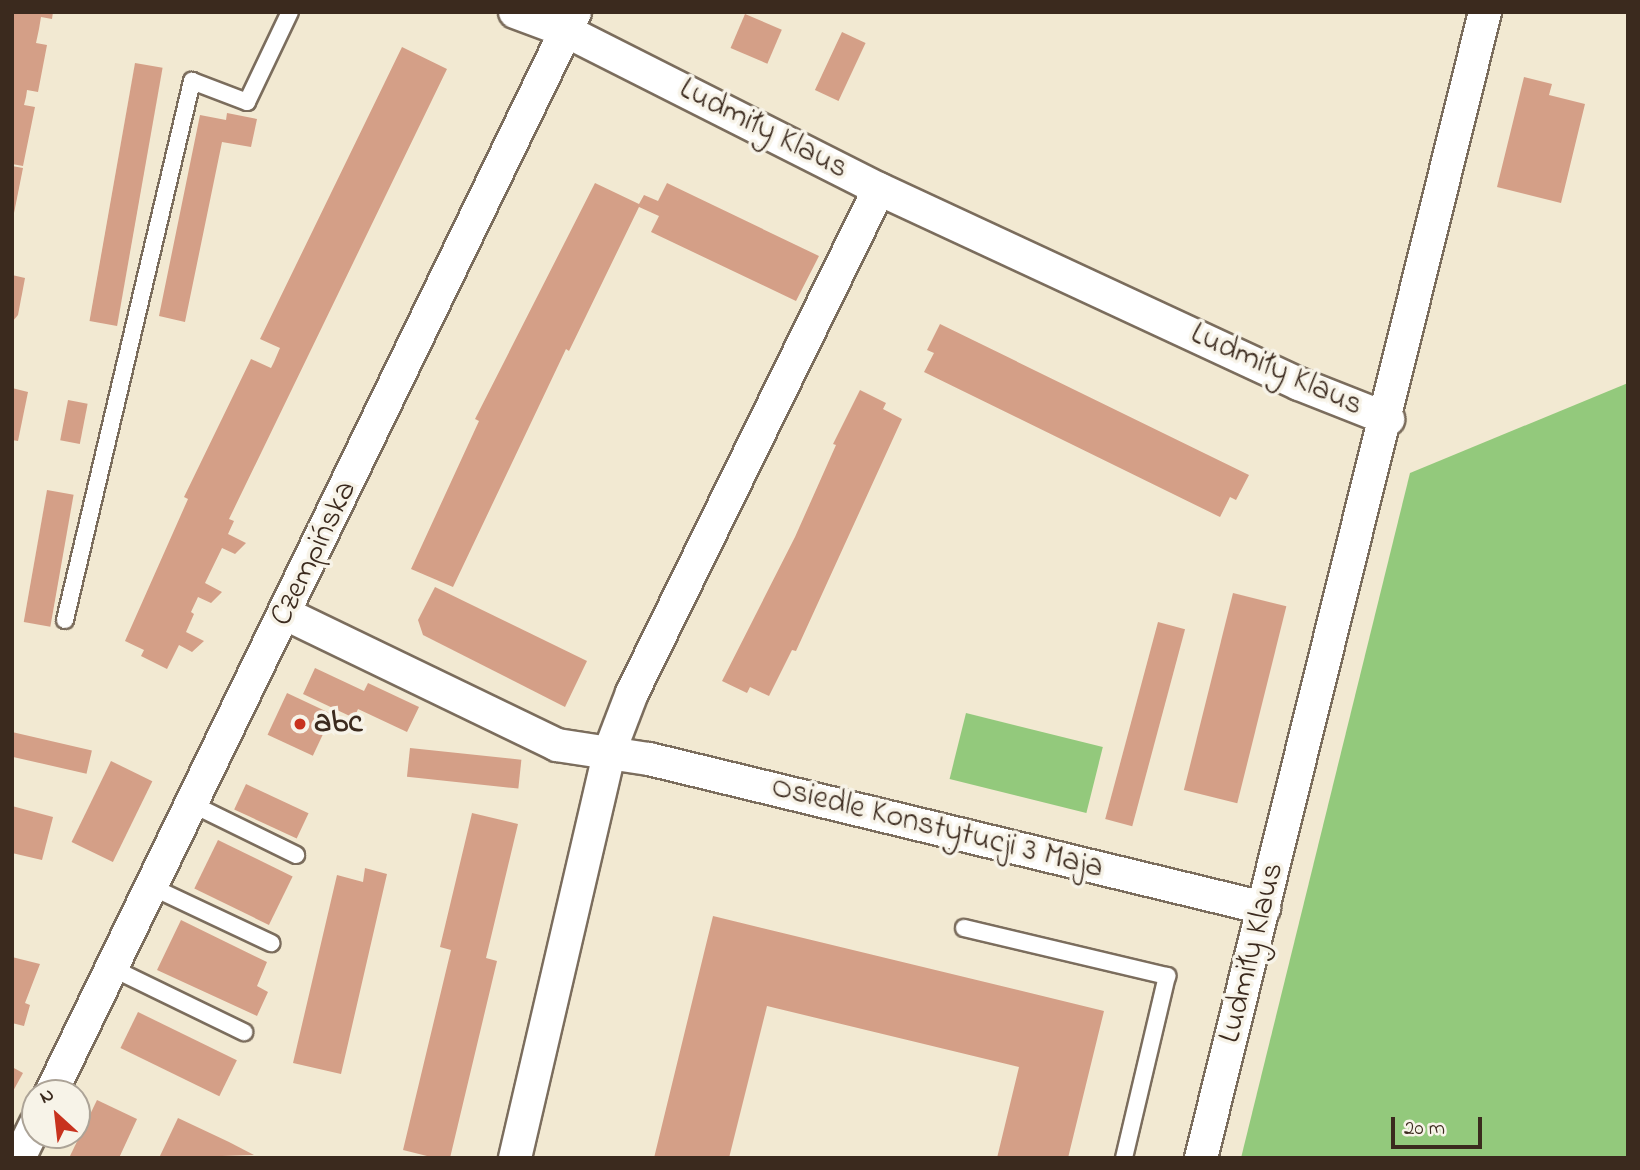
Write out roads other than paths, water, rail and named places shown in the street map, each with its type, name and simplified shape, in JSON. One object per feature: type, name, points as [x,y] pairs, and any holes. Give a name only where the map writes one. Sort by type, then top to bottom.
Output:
[{"type":"street","name":"Ludmiły Klaus","points":[[515,12],[571,22],[879,189],[1299,384],[1388,419],[1201,1158]]},
{"type":"street","points":[[1388,419],[1485,12]]},
{"type":"street","name":"Czempińska","points":[[58,1079],[286,614],[571,22]]},
{"type":"street","points":[[515,1158],[609,752],[632,693],[879,189]]},
{"type":"street","name":"Osiedle Konstytucji 3 Maja","points":[[286,614],[556,745],[609,752],[1264,908]]},
{"type":"lane","points":[[65,620],[192,81],[247,102],[290,12]]},
{"type":"lane","points":[[192,804],[296,855]]},
{"type":"lane","points":[[152,887],[271,943]]},
{"type":"lane","points":[[964,928],[1167,976],[1124,1158]]},
{"type":"lane","points":[[112,968],[244,1032]]},
{"type":"place","name":"abc","points":[[300,724]]}]
